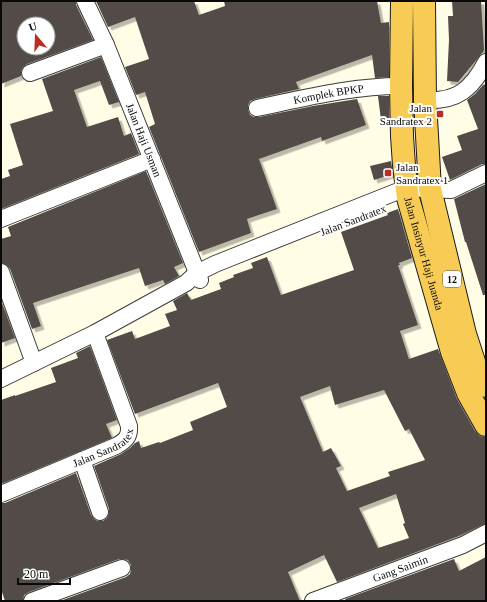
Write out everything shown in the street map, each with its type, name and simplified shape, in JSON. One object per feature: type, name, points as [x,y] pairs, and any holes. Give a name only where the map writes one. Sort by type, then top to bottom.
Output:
[{"type":"highway","name":"Jalan Insinyur Haji Juanda","points":[[402,1],[402,136],[407,193],[452,352],[468,393],[486,425]]},
{"type":"highway","name":"Jalan Insinyur Haji Juanda","points":[[424,1],[425,100],[430,189],[465,334],[483,373]]},
{"type":"street","name":"Jalan Haji Usman","points":[[85,1],[106,45],[152,159],[194,279]]},
{"type":"street","points":[[30,73],[106,45]]},
{"type":"street","points":[[425,100],[437,101],[454,97],[461,93],[476,78],[486,62]]},
{"type":"street","name":"Komplek BPKP","points":[[257,108],[346,90],[401,86]]},
{"type":"street","points":[[1,219],[152,159]]},
{"type":"street","name":"Jalan Sandratex","points":[[1,379],[95,333],[194,279],[215,264],[407,193],[430,189],[451,190],[486,173]]},
{"type":"street","points":[[1,272],[34,363]]},
{"type":"street","name":"Jalan Sandratex","points":[[1,494],[123,442],[126,439],[129,426],[95,333]]},
{"type":"street","points":[[82,460],[100,512]]},
{"type":"street","name":"Gang Saimin","points":[[313,601],[463,545],[486,533]]},
{"type":"street","points":[[32,601],[122,568]]},
{"type":"building","points":[[1,1],[76,1],[76,5],[93,40],[56,53],[56,16],[16,16],[16,56],[49,56],[27,64],[21,71],[21,76],[1,84]]},
{"type":"building","points":[[96,1],[194,1],[199,15],[225,6],[224,1],[377,1],[381,23],[389,22],[389,77],[375,78],[372,55],[296,82],[299,89],[250,101],[248,110],[250,115],[259,117],[357,99],[366,125],[322,141],[321,137],[259,159],[277,209],[247,219],[251,233],[199,252],[149,127],[155,124],[145,92],[136,95],[125,67],[149,59],[135,17],[108,27]]},
{"type":"building","points":[[452,1],[481,1],[484,50],[458,82],[447,81],[449,40],[448,16],[453,16]]},
{"type":"building","points":[[101,57],[119,102],[109,105],[100,81],[74,90],[87,127],[118,117],[124,136],[131,133],[139,154],[1,209],[1,179],[10,176],[8,170],[23,165],[10,124],[53,111],[42,79]]},
{"type":"building","points":[[486,84],[486,164],[482,164],[450,180],[442,157],[462,150],[457,136],[478,129],[467,100]]},
{"type":"building","points":[[378,96],[389,96],[389,118],[381,120]]},
{"type":"building","points":[[391,161],[393,174],[374,180],[370,166]]},
{"type":"building","points":[[146,171],[183,263],[174,267],[179,276],[165,284],[163,280],[145,286],[139,268],[33,303],[41,326],[32,329],[10,269],[7,265],[1,263],[1,239],[11,236],[8,227]]},
{"type":"building","points":[[486,184],[486,295],[483,295],[465,242],[454,199]]},
{"type":"building","points":[[398,209],[412,258],[399,263],[400,265],[398,265],[418,325],[400,331],[409,359],[438,349],[457,399],[475,431],[480,436],[486,437],[486,524],[459,536],[337,582],[324,555],[288,572],[300,601],[60,601],[126,577],[130,574],[131,565],[128,560],[119,559],[29,592],[24,595],[23,601],[5,601],[1,589],[1,503],[5,503],[76,473],[91,515],[98,521],[103,521],[107,518],[109,509],[94,466],[121,454],[139,441],[141,448],[159,442],[160,443],[193,430],[190,422],[227,407],[218,383],[135,414],[107,340],[132,331],[135,339],[170,326],[165,314],[177,310],[173,301],[187,293],[191,300],[221,289],[219,283],[234,277],[233,275],[253,268],[251,263],[267,257],[281,295],[354,270],[341,232],[388,215],[387,213]],"holes":[[[330,386],[335,405],[384,390],[405,431],[409,429],[425,460],[388,472],[390,476],[347,491],[336,468],[341,466],[331,448],[323,452],[300,397]],[[396,494],[405,523],[403,524],[409,538],[378,548],[359,508]]]},
{"type":"building","points":[[1,300],[15,338],[1,343]]},
{"type":"building","points":[[90,346],[117,420],[106,424],[112,438],[1,484],[1,400],[56,382],[51,368],[78,358],[76,353]]},
{"type":"building","points":[[486,557],[486,601],[346,601],[345,599],[454,559],[459,571]]},
{"type":"place","name":"Jalan Sandratex 2","points":[[440,114]]},
{"type":"place","name":"Jalan Sandratex 1","points":[[388,173]]}]
